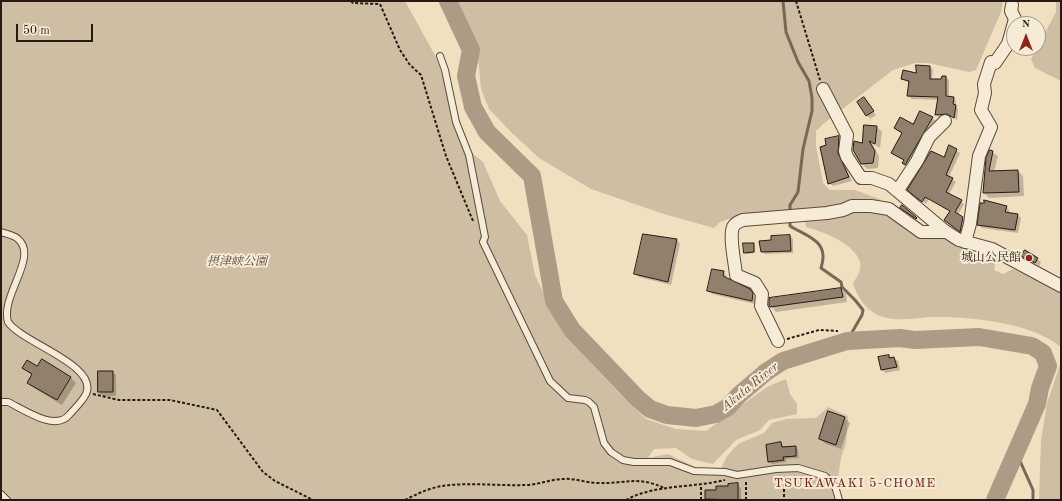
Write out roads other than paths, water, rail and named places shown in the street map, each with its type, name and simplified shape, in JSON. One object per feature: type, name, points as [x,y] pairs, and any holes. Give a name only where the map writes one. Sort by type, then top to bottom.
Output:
[{"type":"street","points":[[965,242],[970,224],[979,156],[990,127],[981,110],[985,93],[984,84],[991,62],[995,63],[1008,44],[1015,19],[1011,11],[1012,5]]},
{"type":"street","points":[[823,89],[848,135],[845,151],[850,163],[861,178],[872,178],[898,190],[946,232],[965,242],[992,249],[1061,286]]},
{"type":"street","points":[[898,190],[917,161],[929,137],[945,121]]},
{"type":"street","points":[[778,341],[761,306],[762,294],[754,283],[736,274],[732,237],[733,227],[737,223],[743,220],[827,213],[843,210],[852,206],[870,206],[889,209],[921,232],[946,232]]},
{"type":"lane","points":[[440,56],[445,70],[456,122],[469,155],[486,238],[483,242],[550,381],[568,398],[585,400],[594,407],[604,443],[611,452],[623,460],[634,462],[670,462],[694,471],[725,472],[737,475],[798,468],[824,476],[835,486],[839,500]]},
{"type":"lane","points":[[1,232],[17,238],[23,245],[24,255],[6,296],[6,313],[8,321],[30,340],[63,359],[85,376],[88,386],[86,392],[67,418],[54,422],[46,421],[8,402],[1,402]]},
{"type":"lane","points":[[1,494],[7,500]]},
{"type":"waterway","name":"Akuta River","points":[[448,1],[471,50],[466,76],[473,107],[487,132],[532,176],[554,301],[572,330],[638,399],[650,409],[667,415],[696,418],[716,414],[728,407],[739,395],[766,372],[783,361],[847,341],[900,338],[915,340],[979,337],[1032,346],[1043,353],[1048,366],[1040,388],[1037,404],[995,500]]},
{"type":"waterway","points":[[783,1],[786,32],[798,62],[809,81],[812,98],[812,111],[803,149],[798,192],[790,205],[790,214]]},
{"type":"waterway","points":[[790,220],[790,226],[816,241],[822,252],[823,259],[821,268],[841,282],[842,287],[863,310],[862,315],[847,341]]},
{"type":"waterway","points":[[1016,452],[1033,490],[1033,500]]},
{"type":"place","name":"城山公民館","points":[[1029,258]]},
{"type":"district","name":"TSUKAWAKI 5-CHOME","points":[[855,484]]},
{"type":"park label","name":"摂津峡公園","points":[[237,262]]}]
